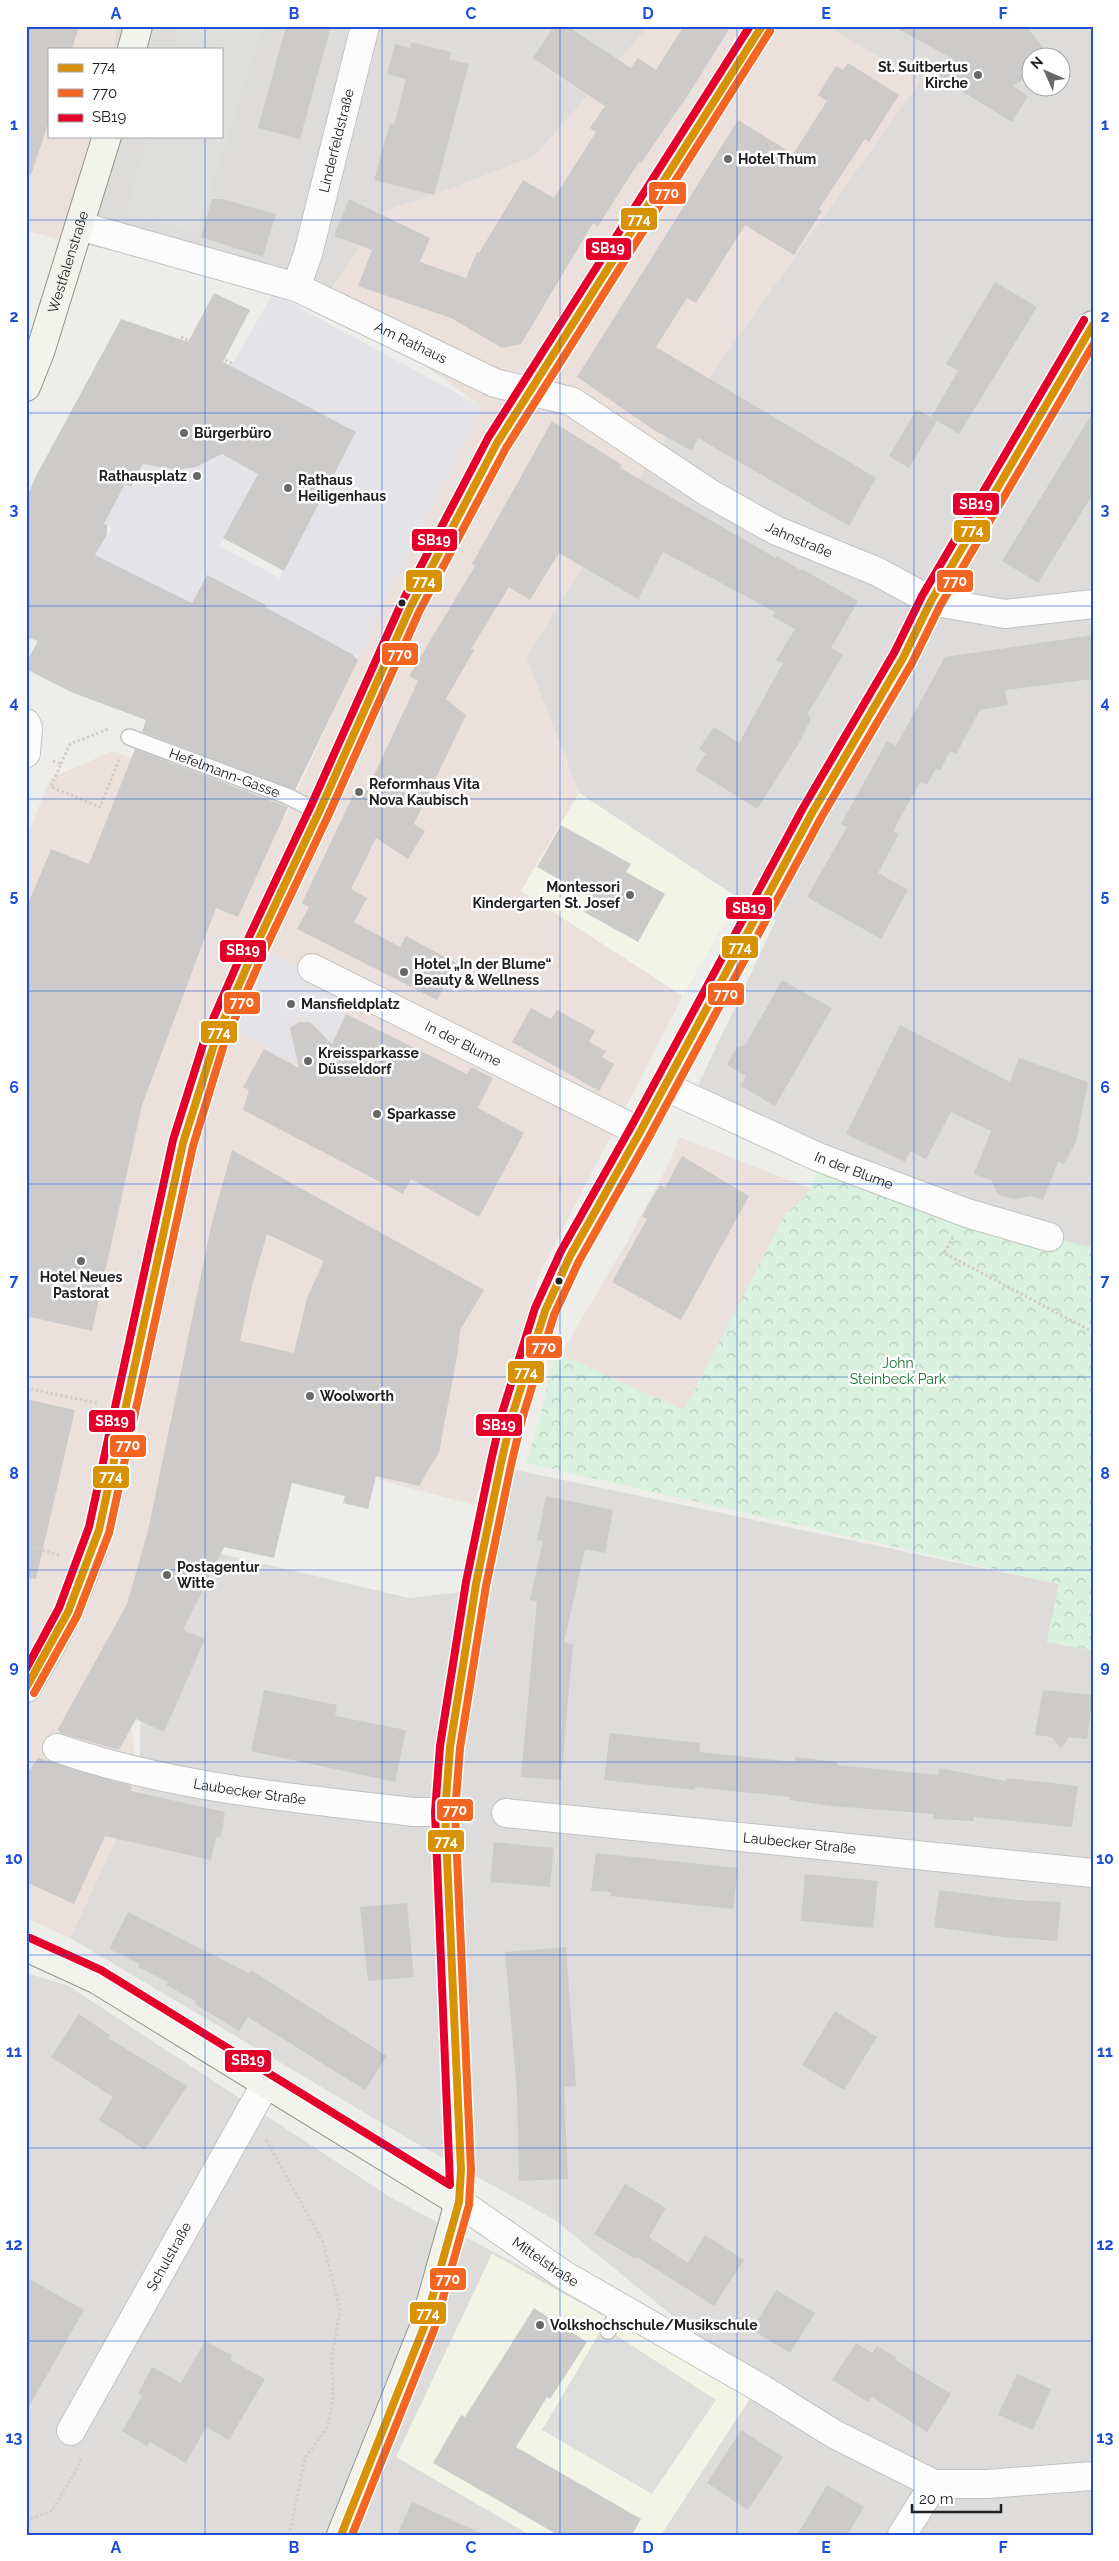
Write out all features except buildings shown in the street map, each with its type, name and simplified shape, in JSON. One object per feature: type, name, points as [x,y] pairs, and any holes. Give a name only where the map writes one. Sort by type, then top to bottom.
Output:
[{"type":"street","points":[[132,48],[138,26]]},
{"type":"street","name":"Linderfeldstraße","points":[[296,287],[308,254],[365,26]]},
{"type":"street","points":[[26,1688],[72,1607],[88,1567],[99,1530],[169,1200],[202,1078],[216,1038],[246,966],[319,812],[410,608],[496,443],[762,26]]},
{"type":"street","name":"Westfalenstraße","points":[[26,387],[40,352],[106,138]]},
{"type":"street","name":"Am Rathaus","points":[[80,226],[296,287],[495,383],[530,390]]},
{"type":"street","points":[[340,2535],[424,2327],[459,2202],[461,2170],[445,1812],[450,1747],[476,1584],[512,1416],[548,1304],[570,1256],[640,1132],[812,813],[903,658],[932,601],[1093,325]]},
{"type":"street","name":"Jahnstraße","points":[[530,390],[571,401],[709,493],[775,530],[878,572],[932,601],[1005,614],[1093,604]]},
{"type":"street","points":[[26,723],[28,728],[27,752]]},
{"type":"street","name":"In der Blume","points":[[312,968],[640,1132]]},
{"type":"street","name":"In der Blume","points":[[664,1086],[818,1158],[967,1212],[1049,1237]]},
{"type":"street","name":"Laubecker Straße","points":[[57,1748],[88,1758],[217,1789],[414,1812],[445,1812]]},
{"type":"street","name":"Laubecker Straße","points":[[506,1813],[1093,1873]]},
{"type":"street","name":"Mittelstraße","points":[[26,1947],[96,1979],[459,2202],[564,2275],[834,2434],[934,2484],[987,2484],[1093,2476]]},
{"type":"street","name":"Schulstraße","points":[[71,2431],[250,2115],[266,2083]]},
{"type":"street","points":[[902,2535],[934,2484]]},
{"type":"lane","name":"Hefelmann-Gasse","points":[[129,737],[286,796],[319,812]]},
{"type":"lane","points":[[608,2330],[621,2307]]},
{"type":"path","points":[[181,337],[233,364]]},
{"type":"path","points":[[108,729],[129,737],[100,807],[51,787],[61,764],[70,744],[108,729]]},
{"type":"path","points":[[27,752],[61,764]]},
{"type":"path","points":[[967,1212],[944,1253],[1093,1332]]},
{"type":"path","points":[[26,1388],[125,1409]]},
{"type":"path","points":[[250,2115],[299,2196],[323,2242],[340,2310],[332,2355],[333,2400],[328,2426],[305,2458],[289,2535]]},
{"type":"path","points":[[26,2520],[52,2511],[81,2462],[71,2431]]},
{"type":"shaded area","points":[[26,26],[118,26],[113,48],[48,48],[48,138],[91,138],[60,240],[26,230]]},
{"type":"shaded area","points":[[115,26],[649,26],[535,156],[434,195],[382,212],[329,293],[60,240],[86,138],[222,138],[222,48],[109,48]]},
{"type":"shaded area","points":[[180,26],[263,26],[197,232],[125,214],[147,138],[222,138],[222,48],[173,48]]},
{"type":"shaded area","points":[[649,26],[826,26],[920,81],[648,463],[526,657],[579,793],[521,891],[683,996],[539,1275],[474,1505],[234,1441],[130,1722],[140,1788],[70,1938],[26,1918],[26,838],[51,778],[113,751],[285,818],[387,595],[480,410],[480,406],[329,293],[382,212],[434,195],[535,156]]},
{"type":"shaded area","points":[[826,26],[1093,26],[1093,1248],[1049,1237],[693,1096],[776,920],[738,898],[579,793],[526,657],[648,463],[920,81]]},
{"type":"shaded area","name":"Rathausplatz","points":[[273,293],[480,406],[481,410],[387,595],[360,658],[206,576],[192,603],[95,555],[112,528],[103,523],[125,484],[131,487],[145,462],[155,466],[178,470],[197,467],[222,454],[258,474],[219,546],[280,578],[356,432],[231,367]]},
{"type":"shaded area","name":"Montessori Kindergarten St. Josef","points":[[579,793],[738,898],[683,996],[521,891]]},
{"type":"shaded area","name":"Mansfieldplatz","points":[[256,947],[353,995],[326,1055],[315,1049],[322,1026],[300,1018],[286,1033],[300,1053],[293,1063],[224,1025]]},
{"type":"shaded area","points":[[679,1137],[817,1191],[684,1423],[555,1364],[629,1239],[671,1159]]},
{"type":"shaded area","points":[[511,1469],[1059,1584],[1047,1642],[1093,1650],[1093,2535],[26,2535],[26,1973],[67,1985],[390,2197],[824,2428],[762,2389],[555,2220],[409,2139],[70,1938],[140,1788],[140,1725],[213,1552],[409,1598],[486,1589]]},
{"type":"shaded area","name":"Volkshochschule/Musikschule","points":[[492,2254],[751,2397],[661,2535],[530,2535],[396,2457]]},
{"type":"shaded area","points":[[603,2327],[716,2400],[652,2494],[542,2430]]},
{"type":"green space","name":"John Steinbeck Park","points":[[818,1157],[1049,1237],[1093,1248],[1093,1650],[1047,1642],[1059,1584],[526,1463],[539,1422],[555,1352],[684,1410],[786,1213],[806,1196],[810,1190],[815,1176]]},
{"type":"transit line","name":"SB19","points":[[26,1669],[59,1608],[89,1527],[173,1140],[206,1035],[249,937],[310,808],[401,604],[488,438],[750,26]]},
{"type":"transit line","name":"774","points":[[26,1688],[68,1612],[99,1530],[183,1143],[216,1038],[258,941],[319,812],[410,608],[497,443],[762,26]]},
{"type":"transit line","name":"770","points":[[34,1693],[77,1616],[109,1533],[193,1146],[225,1041],[267,945],[328,816],[419,612],[506,448],[770,31]]},
{"type":"transit line","name":"SB19","points":[[30,1938],[101,1970],[450,2185],[435,1812],[440,1746],[466,1582],[491,1461],[502,1413],[535,1308],[561,1251],[631,1127],[803,808],[894,653],[922,596],[1084,320]]},
{"type":"transit line","name":"774","points":[[341,2535],[424,2327],[459,2202],[461,2170],[445,1812],[450,1747],[476,1584],[501,1463],[512,1416],[545,1311],[570,1256],[640,1132],[812,813],[903,658],[931,601],[1093,325]]},
{"type":"transit line","name":"770","points":[[352,2535],[434,2330],[469,2205],[471,2170],[455,1812],[460,1748],[486,1586],[511,1465],[522,1419],[554,1315],[579,1261],[649,1137],[821,818],[912,663],[940,606],[1093,345]]},
{"type":"place","name":"St. Suitbertus Kirche","points":[[978,75]]},
{"type":"place","name":"Hotel Thum","points":[[728,159]]},
{"type":"place","name":"Bürgerbüro","points":[[184,433]]},
{"type":"place","name":"Rathausplatz","points":[[197,476]]},
{"type":"place","name":"Rathaus Heiligenhaus","points":[[288,488]]},
{"type":"place","name":"Reformhaus Vita Nova Kaubisch","points":[[359,792]]},
{"type":"place","name":"Montessori Kindergarten St. Josef","points":[[630,895]]},
{"type":"place","name":"Hotel „In der Blume“ Beauty & Wellness","points":[[404,972]]},
{"type":"place","name":"Mansfieldplatz","points":[[291,1004]]},
{"type":"place","name":"Kreissparkasse Düsseldorf","points":[[308,1061]]},
{"type":"place","name":"Sparkasse","points":[[377,1114]]},
{"type":"place","name":"Hotel Neues Pastorat","points":[[81,1261]]},
{"type":"place","name":"Woolworth","points":[[310,1396]]},
{"type":"place","name":"Postagentur Witte","points":[[167,1575]]},
{"type":"place","name":"Volkshochschule/Musikschule","points":[[540,2325]]}]
